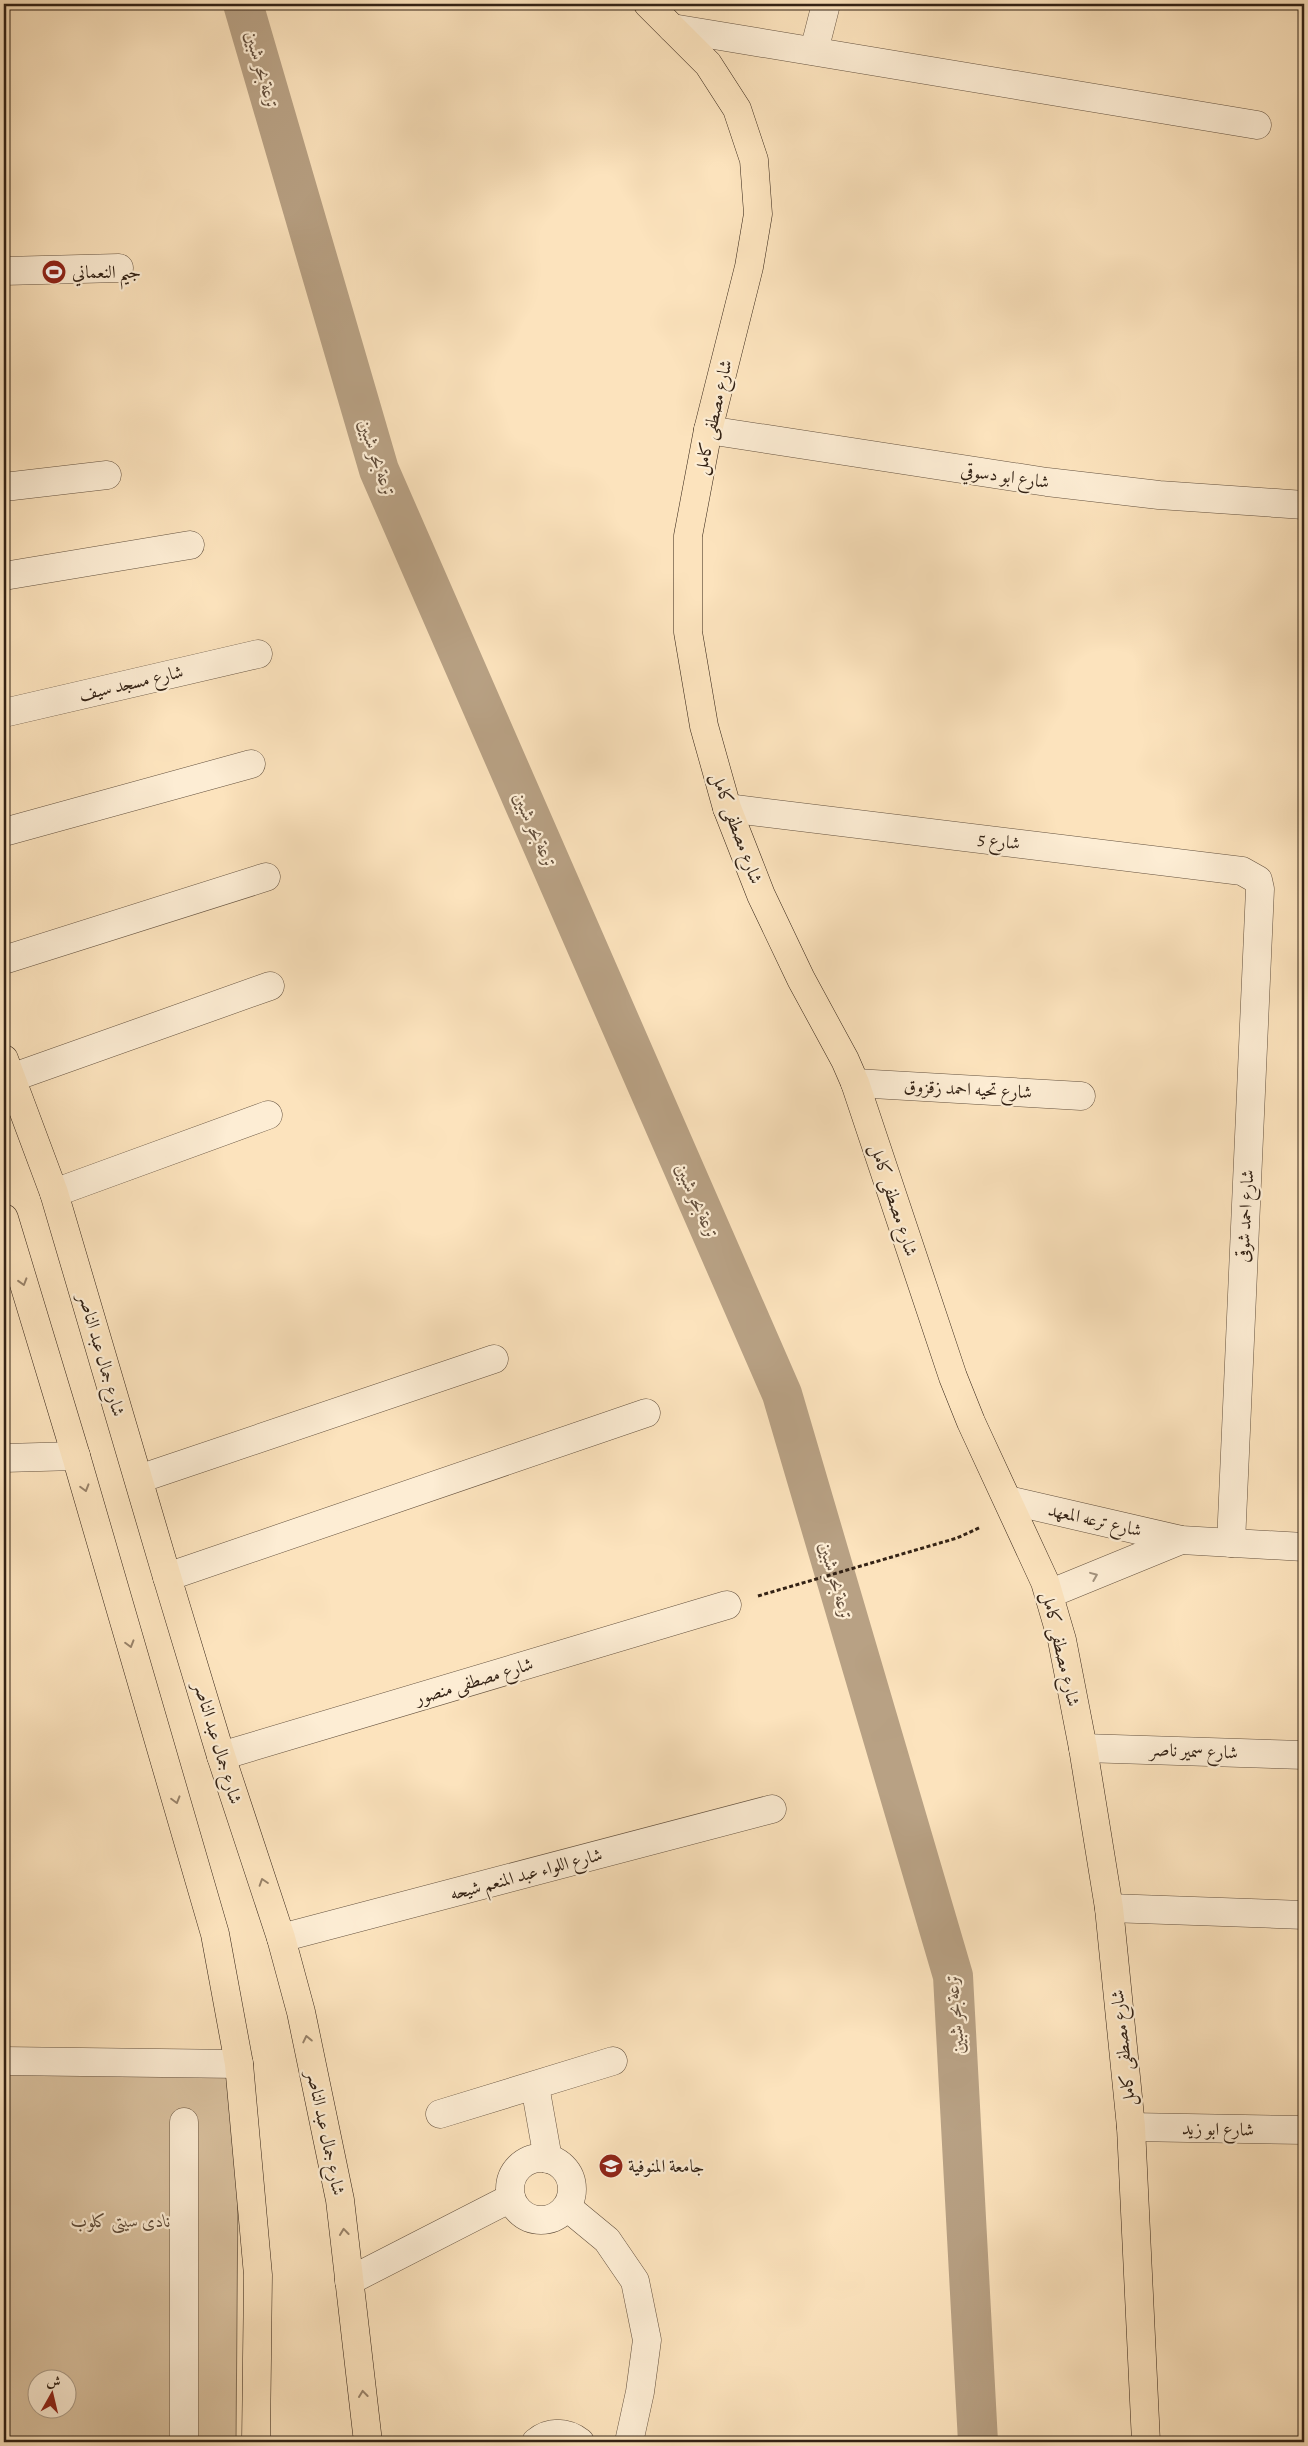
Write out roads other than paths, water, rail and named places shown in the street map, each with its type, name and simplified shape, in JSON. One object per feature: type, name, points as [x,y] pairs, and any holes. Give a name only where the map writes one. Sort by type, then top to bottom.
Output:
[{"type":"main road","name":"شارع مصطفى كامل","points":[[648,4],[708,64],[737,109],[754,160],[758,214],[749,267],[708,430],[688,536],[688,632],[704,726],[727,808],[761,895],[801,979],[845,1060],[855,1083],[953,1377],[971,1422],[1049,1594],[1062,1640],[1083,1748],[1109,1908],[1131,2128],[1146,2442]]},
{"type":"main road","name":"شارع جمال عبد الناصر","points":[[7,1069],[54,1193],[167,1577],[221,1756],[281,1938],[301,2012],[340,2200],[368,2442]]},
{"type":"main road","points":[[4,1218],[76,1456],[215,1934],[239,2064],[258,2275],[256,2442]]},
{"type":"street","points":[[814,52],[826,4]]},
{"type":"street","points":[[672,28],[1257,125]]},
{"type":"street","points":[[4,271],[119,268]]},
{"type":"street","name":"شارع ابو دسوقي","points":[[708,430],[1047,482],[1159,495],[1304,505]]},
{"type":"street","points":[[4,487],[107,475]]},
{"type":"street","points":[[4,576],[190,545]]},
{"type":"street","name":"شارع مسجد سيف","points":[[4,713],[258,654]]},
{"type":"street","points":[[4,832],[251,764]]},
{"type":"street","name":"شارع 5","points":[[727,808],[1242,871],[1258,880],[1260,890]]},
{"type":"street","points":[[4,960],[266,877]]},
{"type":"street","name":"شارع احمد شوقى","points":[[1231,1543],[1260,890]]},
{"type":"street","points":[[7,1069],[270,986]]},
{"type":"street","name":"شارع تحيه احمد زقزوق","points":[[855,1083],[1082,1096]]},
{"type":"street","points":[[54,1193],[268,1116]]},
{"type":"street","points":[[139,1479],[494,1359]]},
{"type":"street","points":[[167,1577],[646,1414]]},
{"type":"street","points":[[4,1458],[76,1456]]},
{"type":"street","name":"شارع ترعه المعهد","points":[[1008,1500],[1181,1540],[1304,1547]]},
{"type":"street","name":"شارع ترعه المعهد","points":[[1049,1594],[1181,1540]]},
{"type":"street","name":"شارع مصطفى منصور","points":[[221,1756],[726,1605]]},
{"type":"street","name":"شارع سمير ناصر","points":[[1083,1748],[1304,1755]]},
{"type":"street","name":"شارع اللواء عبد المنعم شيحه","points":[[281,1938],[772,1809]]},
{"type":"street","points":[[1109,1908],[1304,1915]]},
{"type":"street","points":[[4,2061],[239,2064]]},
{"type":"street","points":[[440,2114],[613,2061]]},
{"type":"street","points":[[535,2086],[548,2159]]},
{"type":"street","points":[[184,2122],[184,2442]]},
{"type":"street","name":"شارع ابو زيد","points":[[1131,2128],[1304,2130]]},
{"type":"street","points":[[535,2158],[548,2159],[559,2164],[568,2173],[572,2184],[572,2196],[567,2207],[553,2217],[536,2220],[525,2216],[516,2209],[511,2198],[510,2185],[515,2173],[523,2164],[535,2158]]},
{"type":"street","points":[[349,2281],[511,2198]]},
{"type":"street","points":[[567,2207],[607,2240],[635,2282],[647,2340],[640,2392],[629,2442]]},
{"type":"street","points":[[536,2442],[549,2434],[562,2434],[580,2442]]},
{"type":"waterway","name":"ترعة بحر شبين","points":[[243,4],[379,470],[782,1394],[953,1976],[978,2442]]},
{"type":"place","name":"جيم النعماني","points":[[54,272]]},
{"type":"place","name":"جامعة المنوفية","points":[[611,2166]]},
{"type":"park label","name":"نادى سيتى كلوب","points":[[121,2221]]}]
